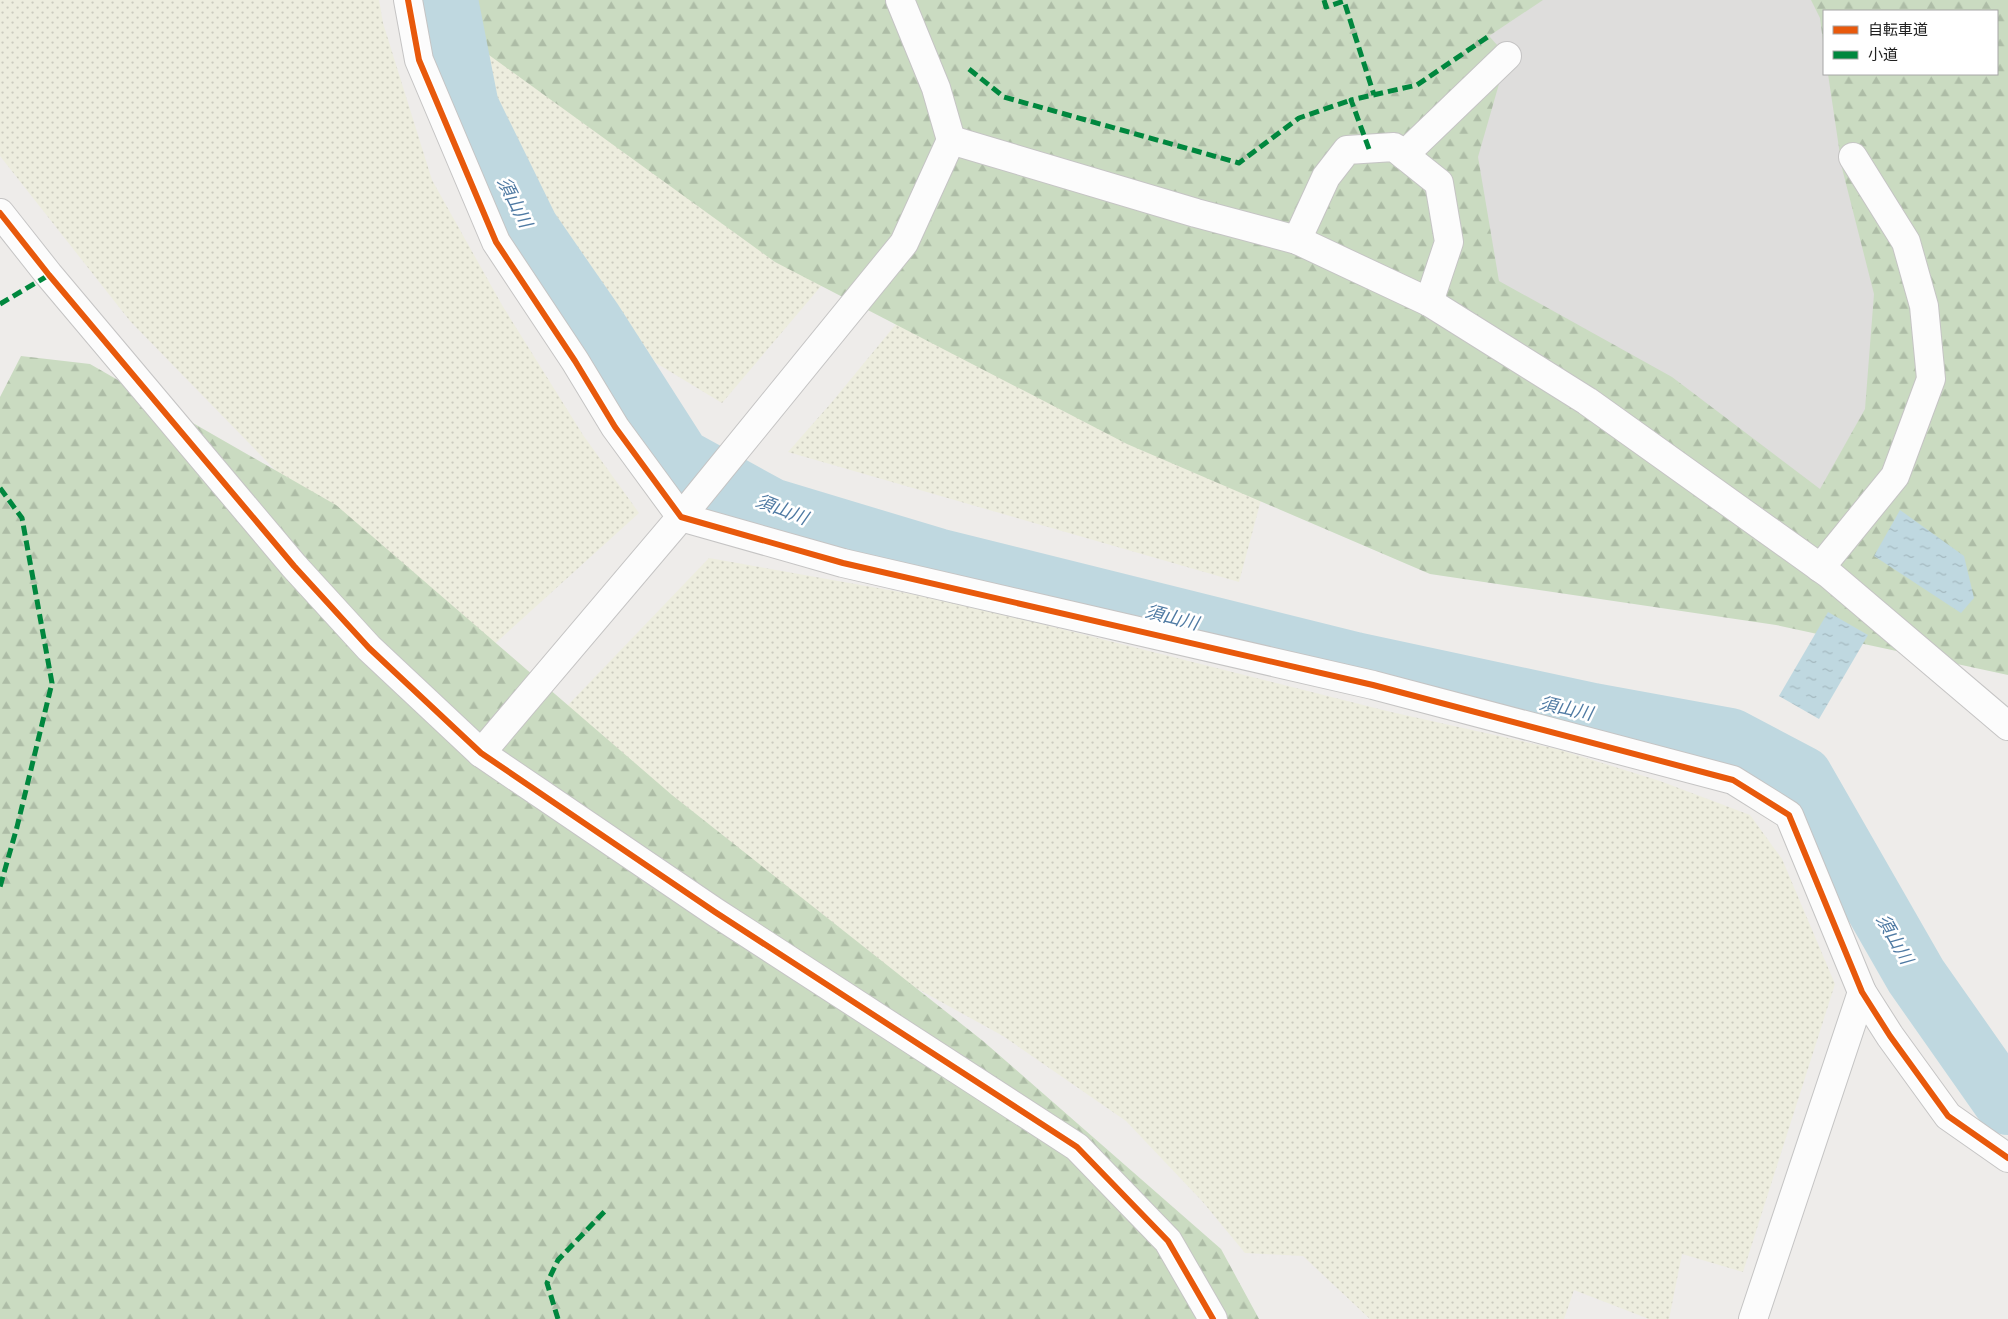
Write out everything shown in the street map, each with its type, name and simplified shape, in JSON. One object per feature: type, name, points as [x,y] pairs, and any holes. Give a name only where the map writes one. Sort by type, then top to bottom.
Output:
[{"type":"street","points":[[408,0],[419,60],[496,242],[575,361],[615,426],[681,517],[843,563],[1373,685],[1734,780],[1789,815],[1862,992],[1890,1036],[1948,1116],[2008,1158]]},
{"type":"street","points":[[481,753],[681,517],[904,243],[951,140],[936,88],[900,0]]},
{"type":"street","points":[[1404,155],[1507,56]]},
{"type":"street","points":[[951,140],[1196,213],[1297,240],[1429,302],[1587,400],[1820,568],[2008,726]]},
{"type":"street","points":[[1297,240],[1326,177],[1347,150],[1394,148],[1439,183],[1449,242],[1429,302]]},
{"type":"street","points":[[1820,568],[1895,476],[1931,379],[1924,306],[1906,242],[1853,157]]},
{"type":"street","points":[[0,213],[49,275],[294,566],[369,648],[481,753],[715,912],[1076,1147],[1168,1241],[1213,1319]]},
{"type":"street","points":[[1752,1319],[1862,992]]},
{"type":"shaded area","points":[[0,0],[379,0],[383,23],[432,180],[502,305],[583,435],[639,513],[468,668],[130,321],[0,156]]},
{"type":"shaded area","points":[[470,0],[883,213],[722,403],[656,363],[506,140],[485,74]]},
{"type":"shaded area","points":[[1543,0],[1811,0],[1820,18],[1823,41],[1823,75],[1828,75],[1842,168],[1874,294],[1865,409],[1820,489],[1672,377],[1499,281],[1478,157],[1507,56],[1489,36]]},
{"type":"shaded area","points":[[934,278],[1319,284],[1239,582],[788,452],[832,402]]},
{"type":"shaded area","points":[[709,558],[951,601],[1391,712],[1557,749],[1660,781],[1750,815],[1782,859],[1835,984],[1743,1272],[1682,1254],[1669,1319],[1649,1319],[1574,1290],[1564,1319],[1370,1319],[1303,1256],[1245,1253],[1202,1201],[1126,1121],[1003,1036],[791,919],[546,728]]},
{"type":"green space","points":[[413,0],[2008,0],[2008,675],[1776,625],[1430,574],[1127,444],[775,262]]},
{"type":"green space","points":[[21,356],[90,364],[336,505],[672,795],[983,1041],[1221,1249],[1259,1319],[0,1319],[0,397]]},
{"type":"water","points":[[1900,510],[1964,556],[1974,598],[1961,613],[1874,556]]},
{"type":"water","points":[[1828,612],[1868,635],[1819,719],[1779,696]]},
{"type":"waterway","name":"須山川","points":[[447,0],[468,107],[528,229],[593,323],[680,459],[771,509],[937,559],[1355,663],[1593,714],[1730,739],[1802,777],[1916,976],[2003,1100],[2008,1104]]},
{"type":"marked path","points":[[1324,0],[1326,7],[1344,1],[1374,95]]},
{"type":"marked path","points":[[1369,149],[1351,100],[1417,85],[1489,36]]},
{"type":"marked path","points":[[969,69],[1004,97],[1239,163],[1299,118],[1351,100]]},
{"type":"marked path","points":[[0,304],[49,275]]},
{"type":"marked path","points":[[0,488],[22,518],[52,683],[17,827],[0,887]]},
{"type":"marked path","points":[[558,1319],[547,1283],[558,1260],[605,1211]]},
{"type":"cycle path","points":[[408,0],[419,60],[496,242],[575,361],[615,427],[681,517],[843,563],[1373,685],[1733,780],[1789,815],[1862,992],[1890,1036],[1948,1116],[2008,1158]]},
{"type":"cycle path","points":[[0,213],[49,275],[294,566],[369,648],[481,753],[715,912],[1077,1147],[1168,1241],[1213,1319]]}]
